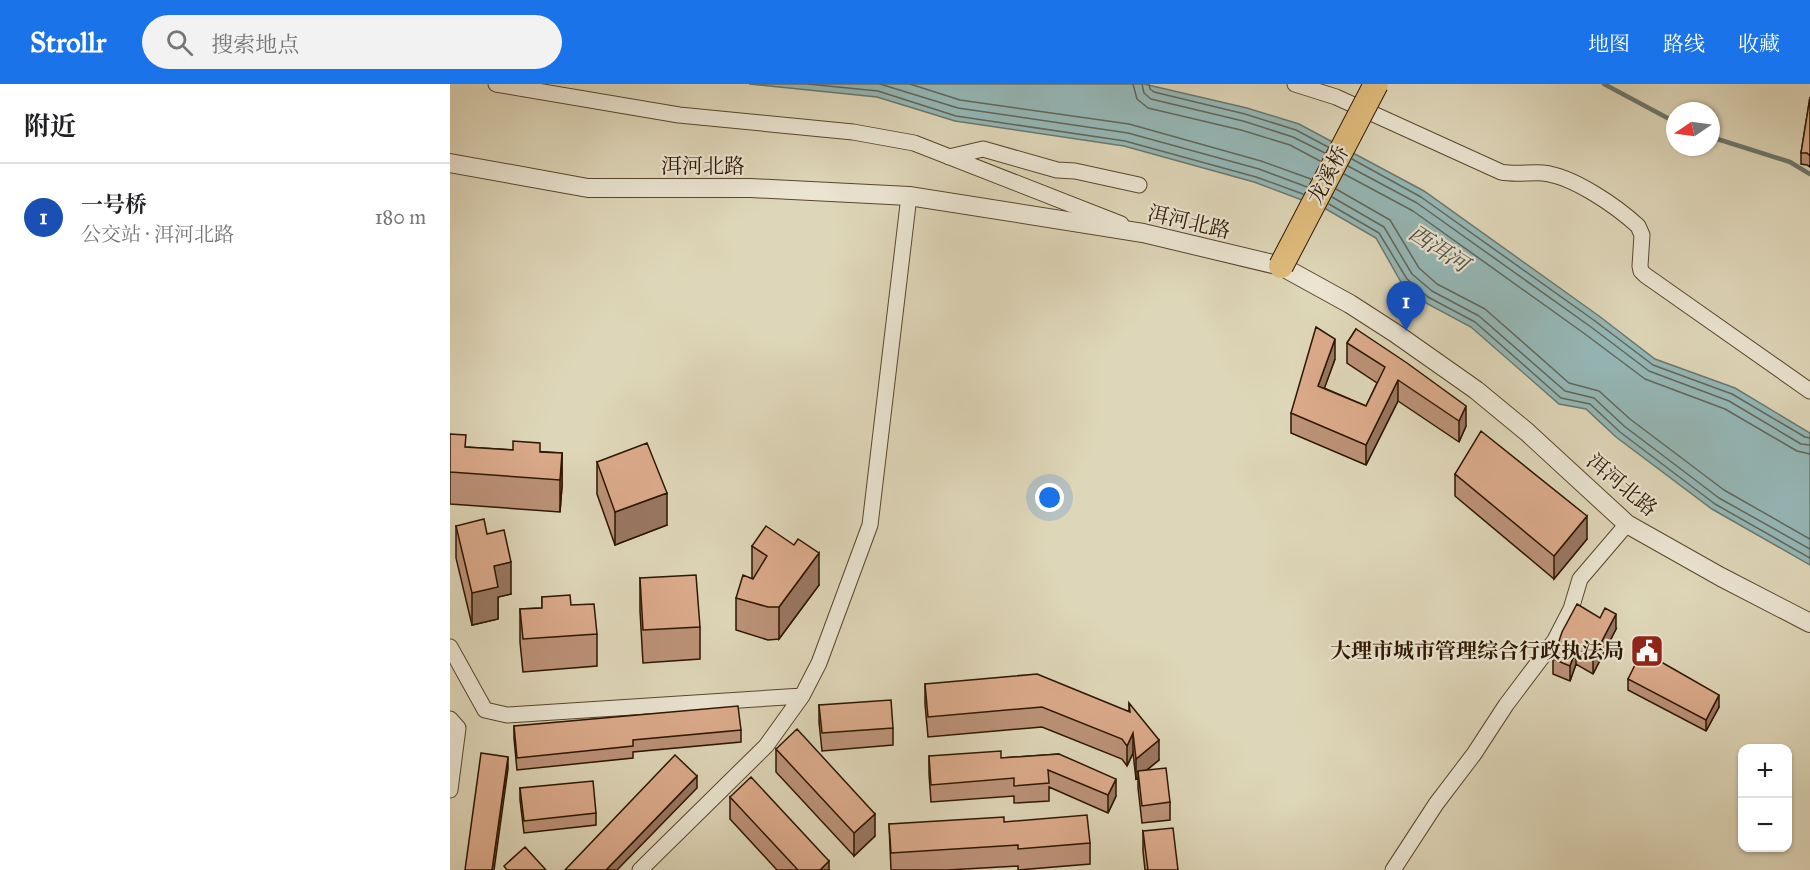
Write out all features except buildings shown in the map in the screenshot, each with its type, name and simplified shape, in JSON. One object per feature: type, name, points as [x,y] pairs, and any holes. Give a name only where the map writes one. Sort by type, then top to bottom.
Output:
[{"type":"main road","name":"龙溪桥","points":[[1281,266],[1376,84]]},
{"type":"street","points":[[496,84],[679,115],[853,132],[914,143],[1143,233]]},
{"type":"street","points":[[1295,84],[1336,96],[1501,172],[1556,176],[1581,187],[1638,226],[1642,235],[1640,266],[1645,275],[1810,391]]},
{"type":"street","points":[[949,157],[983,149],[1057,170],[1075,171],[1139,184]]},
{"type":"street","name":"洱河北路","points":[[450,163],[588,188],[752,188],[909,196],[1143,233],[1281,266],[1359,309],[1476,390],[1527,432],[1627,524],[1721,577],[1810,623]]},
{"type":"street","points":[[640,870],[766,746],[802,696],[819,663],[870,525],[909,196]]},
{"type":"street","points":[[1393,870],[1436,804],[1555,640],[1571,609],[1580,579],[1627,524]]},
{"type":"street","points":[[450,647],[485,710],[507,715],[802,696]]},
{"type":"street","points":[[450,719],[458,728],[450,790]]},
{"type":"water","name":"西洱河","points":[[749,84],[1144,84],[1247,108],[1299,124],[1424,191],[1599,316],[1655,359],[1735,388],[1810,433],[1810,565],[1712,509],[1616,437],[1586,409],[1559,404],[1471,327],[1424,302],[1401,282],[1376,238],[1326,209],[1254,182],[1124,146],[955,121],[877,97]]},
{"type":"waterway","points":[[1604,84],[1666,117]]},
{"type":"waterway","points":[[1720,140],[1790,162],[1810,174]]},
{"type":"place","name":"一号桥","points":[[1406,331]]},
{"type":"place","name":"大理市城市管理综合行政执法局","points":[[1647,651]]}]
